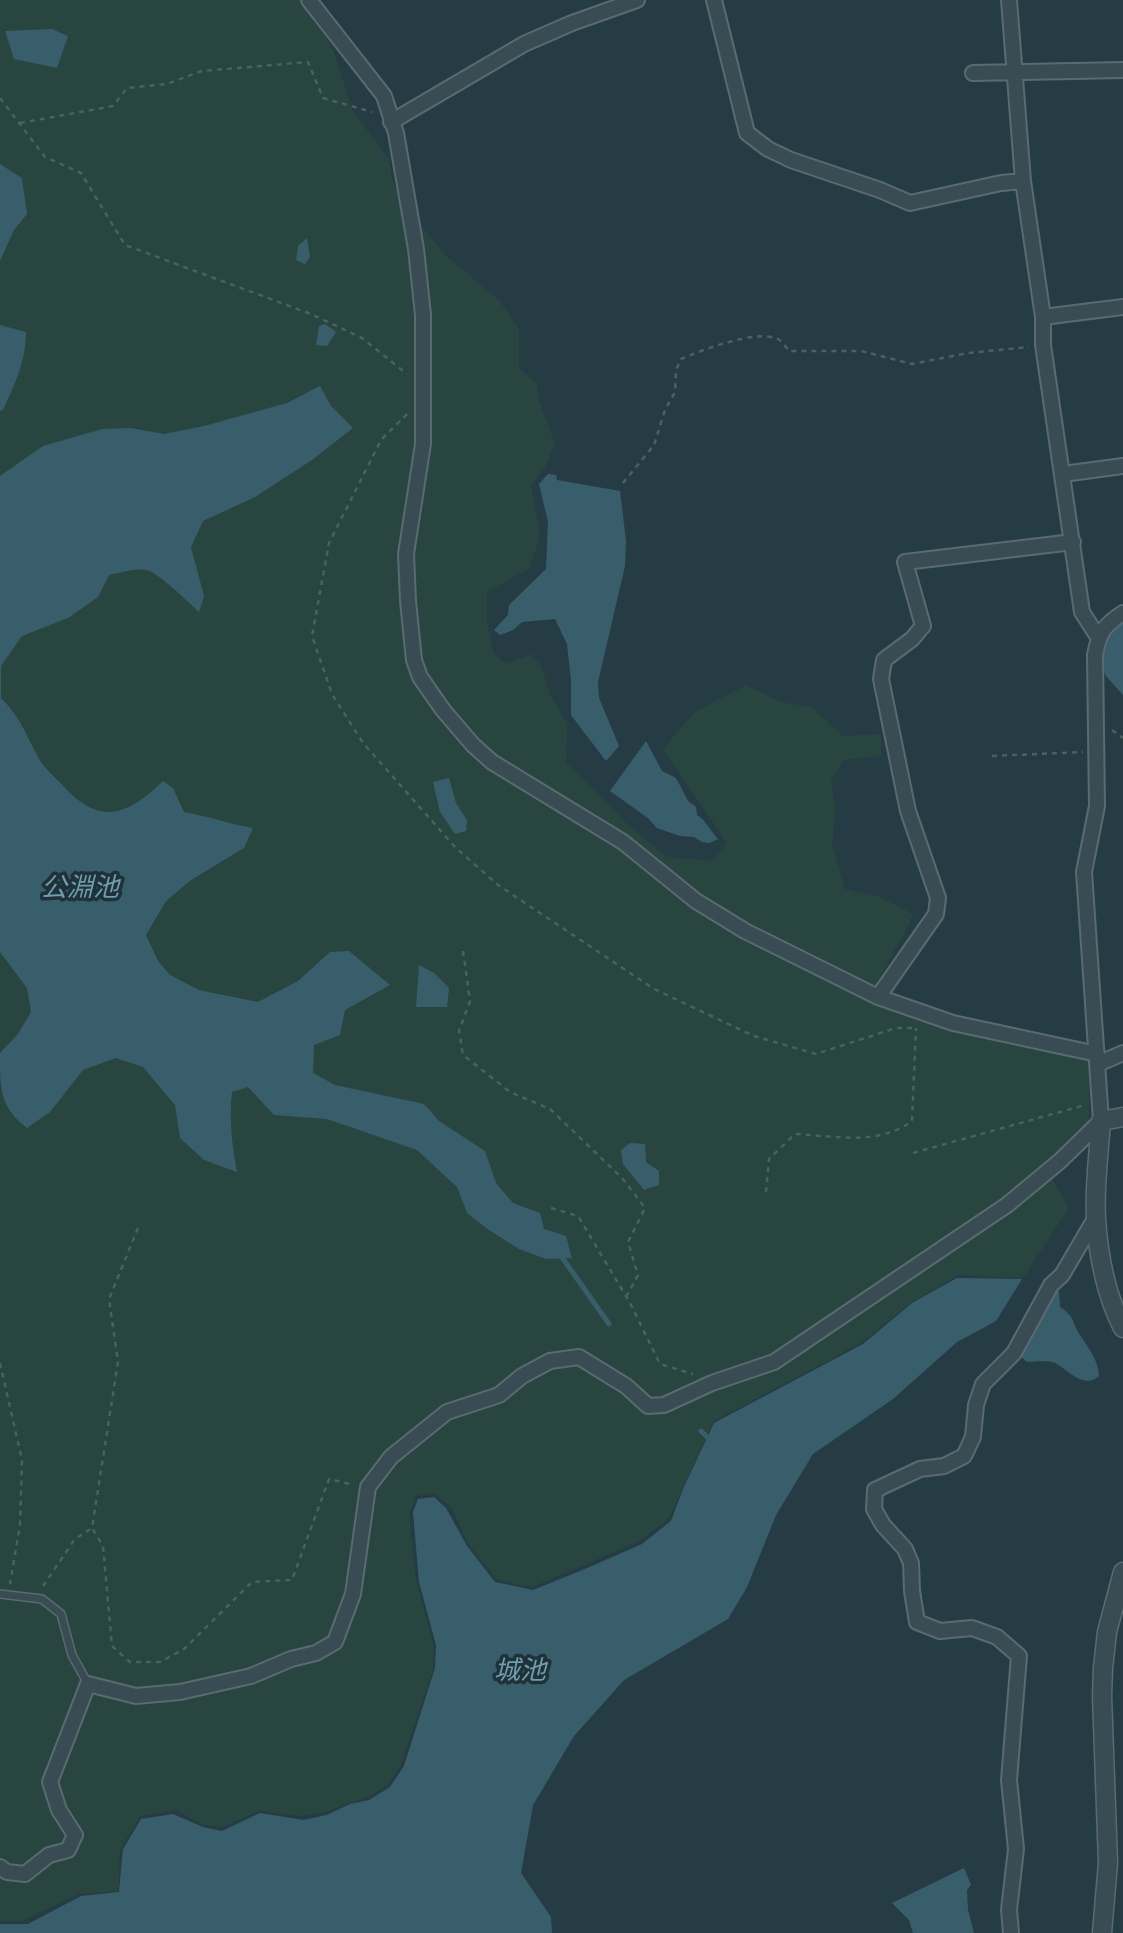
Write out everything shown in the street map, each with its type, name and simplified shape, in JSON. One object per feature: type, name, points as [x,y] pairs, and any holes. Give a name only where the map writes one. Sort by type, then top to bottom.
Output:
[{"type":"street","points":[[309,0],[384,96],[396,133],[423,315],[423,444],[406,554],[408,601],[414,660],[420,677],[443,710],[473,745],[492,762],[623,842],[696,901],[745,931],[878,996],[953,1023],[1097,1059],[1123,1053]]},
{"type":"street","points":[[391,121],[524,44],[572,23],[637,0]]},
{"type":"street","points":[[714,0],[747,133],[768,149],[791,160],[910,203],[1001,183],[1023,181]]},
{"type":"street","points":[[1009,0],[1023,181],[1042,317],[1043,345],[1082,611],[1098,637]]},
{"type":"street","points":[[973,74],[1123,71]]},
{"type":"street","points":[[1042,317],[1123,307]]},
{"type":"street","points":[[1063,474],[1123,466]]},
{"type":"street","points":[[878,996],[936,914],[938,898],[908,811],[881,679],[884,660],[912,639],[923,626],[905,562],[1073,542]]},
{"type":"street","points":[[1123,613],[1110,621],[1098,637],[1095,655],[1097,806],[1084,872],[1101,1121],[1096,1217],[1106,1281],[1114,1310],[1123,1328]]},
{"type":"street","points":[[0,1867],[7,1872],[25,1874],[49,1855],[68,1850],[75,1835],[60,1810],[51,1782],[88,1684],[136,1696],[180,1692],[251,1676],[291,1659],[316,1653],[335,1642],[353,1594],[368,1487],[391,1457],[447,1412],[499,1395],[522,1376],[550,1361],[579,1357],[626,1385],[648,1406],[664,1405],[712,1383],[774,1362],[1007,1205],[1060,1161],[1101,1121],[1123,1117]]},
{"type":"street","points":[[1011,1933],[1009,1910],[1016,1849],[1009,1780],[1019,1656],[997,1637],[972,1628],[940,1631],[917,1622],[911,1563],[905,1549],[883,1525],[874,1509],[875,1490],[920,1469],[944,1466],[964,1456],[973,1437],[976,1405],[983,1384],[1014,1353],[1051,1285],[1062,1275],[1096,1217]]},
{"type":"street","points":[[1102,1933],[1108,1863],[1103,1668],[1107,1632],[1123,1572]]},
{"type":"lane","points":[[4,1595],[42,1599],[61,1614],[72,1655],[88,1684]]},
{"type":"path","points":[[19,124],[113,106],[127,88],[167,84],[202,71],[308,62],[323,98],[363,108],[391,121]]},
{"type":"path","points":[[0,98],[45,157],[81,173],[125,245],[311,314],[362,338],[423,393],[381,440],[329,542],[312,636],[332,694],[363,743],[454,847],[498,885],[654,989],[754,1036],[816,1054],[897,1028],[916,1028]]},
{"type":"path","points":[[623,483],[654,445],[665,410],[675,392],[676,370],[681,359],[693,354],[747,338],[765,336],[780,340],[789,351],[861,351],[912,364],[1043,345]]},
{"type":"path","points":[[992,756],[1097,751]]},
{"type":"path","points":[[463,951],[470,1001],[459,1031],[463,1055],[510,1092],[550,1109],[622,1178],[645,1208],[628,1242],[638,1275],[626,1297]]},
{"type":"path","points":[[766,1192],[769,1160],[795,1134],[869,1138],[897,1132],[912,1121],[917,1010]]},
{"type":"path","points":[[913,1153],[1100,1101]]},
{"type":"path","points":[[551,1208],[578,1216],[626,1297],[660,1364],[691,1373],[712,1383]]},
{"type":"path","points":[[138,1228],[109,1299],[118,1362],[92,1528],[103,1546],[112,1646],[130,1662],[160,1662],[184,1649],[252,1582],[292,1580],[328,1479],[368,1487]]},
{"type":"path","points":[[0,1363],[22,1460],[19,1525],[4,1595]]},
{"type":"path","points":[[35,1598],[75,1539],[92,1528]]},
{"type":"green space","points":[[0,0],[308,0],[333,50],[353,111],[389,159],[392,180],[406,207],[445,255],[500,301],[519,330],[519,368],[537,384],[539,400],[555,444],[545,467],[531,485],[540,535],[530,568],[487,592],[487,621],[493,653],[506,664],[531,654],[542,668],[551,697],[567,723],[566,762],[628,825],[667,857],[713,861],[727,843],[663,749],[695,712],[746,685],[780,702],[811,707],[843,736],[881,734],[881,756],[844,760],[831,780],[835,812],[832,846],[845,889],[880,897],[914,915],[877,982],[875,1001],[917,1020],[1090,1062],[1088,1146],[1052,1179],[1069,1208],[1023,1278],[958,1275],[912,1302],[861,1343],[714,1421],[669,1518],[640,1541],[532,1587],[497,1580],[468,1544],[452,1508],[434,1493],[415,1496],[409,1514],[416,1580],[434,1646],[433,1670],[400,1766],[388,1785],[370,1796],[328,1811],[303,1816],[260,1811],[222,1827],[203,1825],[177,1810],[140,1816],[120,1850],[118,1891],[79,1894],[22,1921],[0,1921]]},
{"type":"water","points":[[52,29],[68,36],[57,68],[14,59],[5,31]]},
{"type":"water","points":[[0,164],[22,178],[27,214],[14,230],[0,261]]},
{"type":"water","points":[[307,238],[310,257],[305,264],[296,260],[298,246]]},
{"type":"water","points":[[325,324],[336,332],[327,346],[316,345],[319,326]]},
{"type":"water","points":[[0,325],[26,332],[19,372],[3,410],[0,411]]},
{"type":"water","name":"公淵池","points":[[320,386],[331,406],[353,428],[312,460],[255,497],[203,521],[191,547],[204,596],[199,612],[166,582],[147,570],[109,575],[98,597],[68,618],[22,636],[1,666],[1,698],[18,719],[43,765],[76,799],[89,807],[113,812],[125,809],[163,781],[173,788],[184,812],[253,828],[244,848],[191,880],[166,901],[146,935],[158,961],[170,975],[199,990],[258,1002],[298,981],[330,952],[349,951],[390,985],[345,1010],[340,1035],[314,1045],[313,1073],[335,1085],[424,1104],[439,1121],[485,1151],[496,1183],[513,1203],[540,1213],[544,1229],[566,1236],[572,1258],[546,1259],[519,1249],[489,1230],[467,1213],[457,1187],[417,1150],[327,1119],[274,1115],[248,1087],[232,1092],[232,1132],[237,1172],[204,1160],[180,1138],[175,1105],[143,1067],[116,1058],[83,1070],[50,1112],[27,1128],[11,1113],[3,1096],[0,1053],[18,1034],[31,1012],[27,988],[0,952],[0,476],[43,446],[102,429],[131,428],[164,434],[287,403]]},
{"type":"water","points":[[548,474],[556,475],[557,480],[620,491],[626,541],[625,566],[598,682],[599,698],[619,746],[606,761],[571,715],[567,644],[555,619],[522,622],[513,630],[500,635],[494,630],[508,615],[509,605],[546,569],[548,522],[539,484]]},
{"type":"water","points":[[1123,619],[1123,695],[1106,676],[1100,662],[1105,635]]},
{"type":"water","points":[[646,741],[662,771],[676,778],[688,801],[696,807],[697,815],[718,839],[709,843],[702,842],[694,837],[680,836],[657,828],[648,818],[610,791]]},
{"type":"water","points":[[449,778],[456,803],[467,820],[466,831],[455,834],[440,812],[433,782]]},
{"type":"water","points":[[419,965],[434,973],[449,988],[447,1007],[416,1007]]},
{"type":"water","points":[[630,1143],[645,1144],[646,1162],[659,1171],[659,1185],[644,1190],[623,1164],[621,1150]]},
{"type":"water","name":"城池","points":[[957,1278],[1022,1279],[996,1321],[957,1342],[893,1399],[813,1454],[776,1515],[747,1587],[728,1619],[624,1680],[574,1736],[533,1805],[521,1873],[551,1917],[552,1933],[0,1933],[0,1924],[28,1924],[81,1896],[119,1892],[123,1849],[141,1819],[173,1814],[203,1827],[222,1831],[260,1813],[303,1820],[327,1815],[350,1804],[369,1800],[390,1787],[404,1766],[435,1668],[436,1645],[419,1582],[413,1512],[418,1499],[434,1497],[446,1508],[467,1546],[495,1582],[533,1590],[585,1569],[642,1544],[671,1521],[714,1423],[863,1344],[912,1303]]},
{"type":"water","points":[[1055,1288],[1059,1292],[1060,1307],[1071,1317],[1095,1359],[1099,1376],[1093,1380],[1082,1380],[1052,1362],[1027,1362],[1018,1354]]},
{"type":"water","points":[[964,1868],[971,1885],[967,1890],[968,1910],[974,1933],[913,1933],[909,1920],[892,1903]]},
{"type":"waterway","points":[[559,1253],[609,1324]]},
{"type":"waterway","points":[[701,1431],[711,1441]]}]
